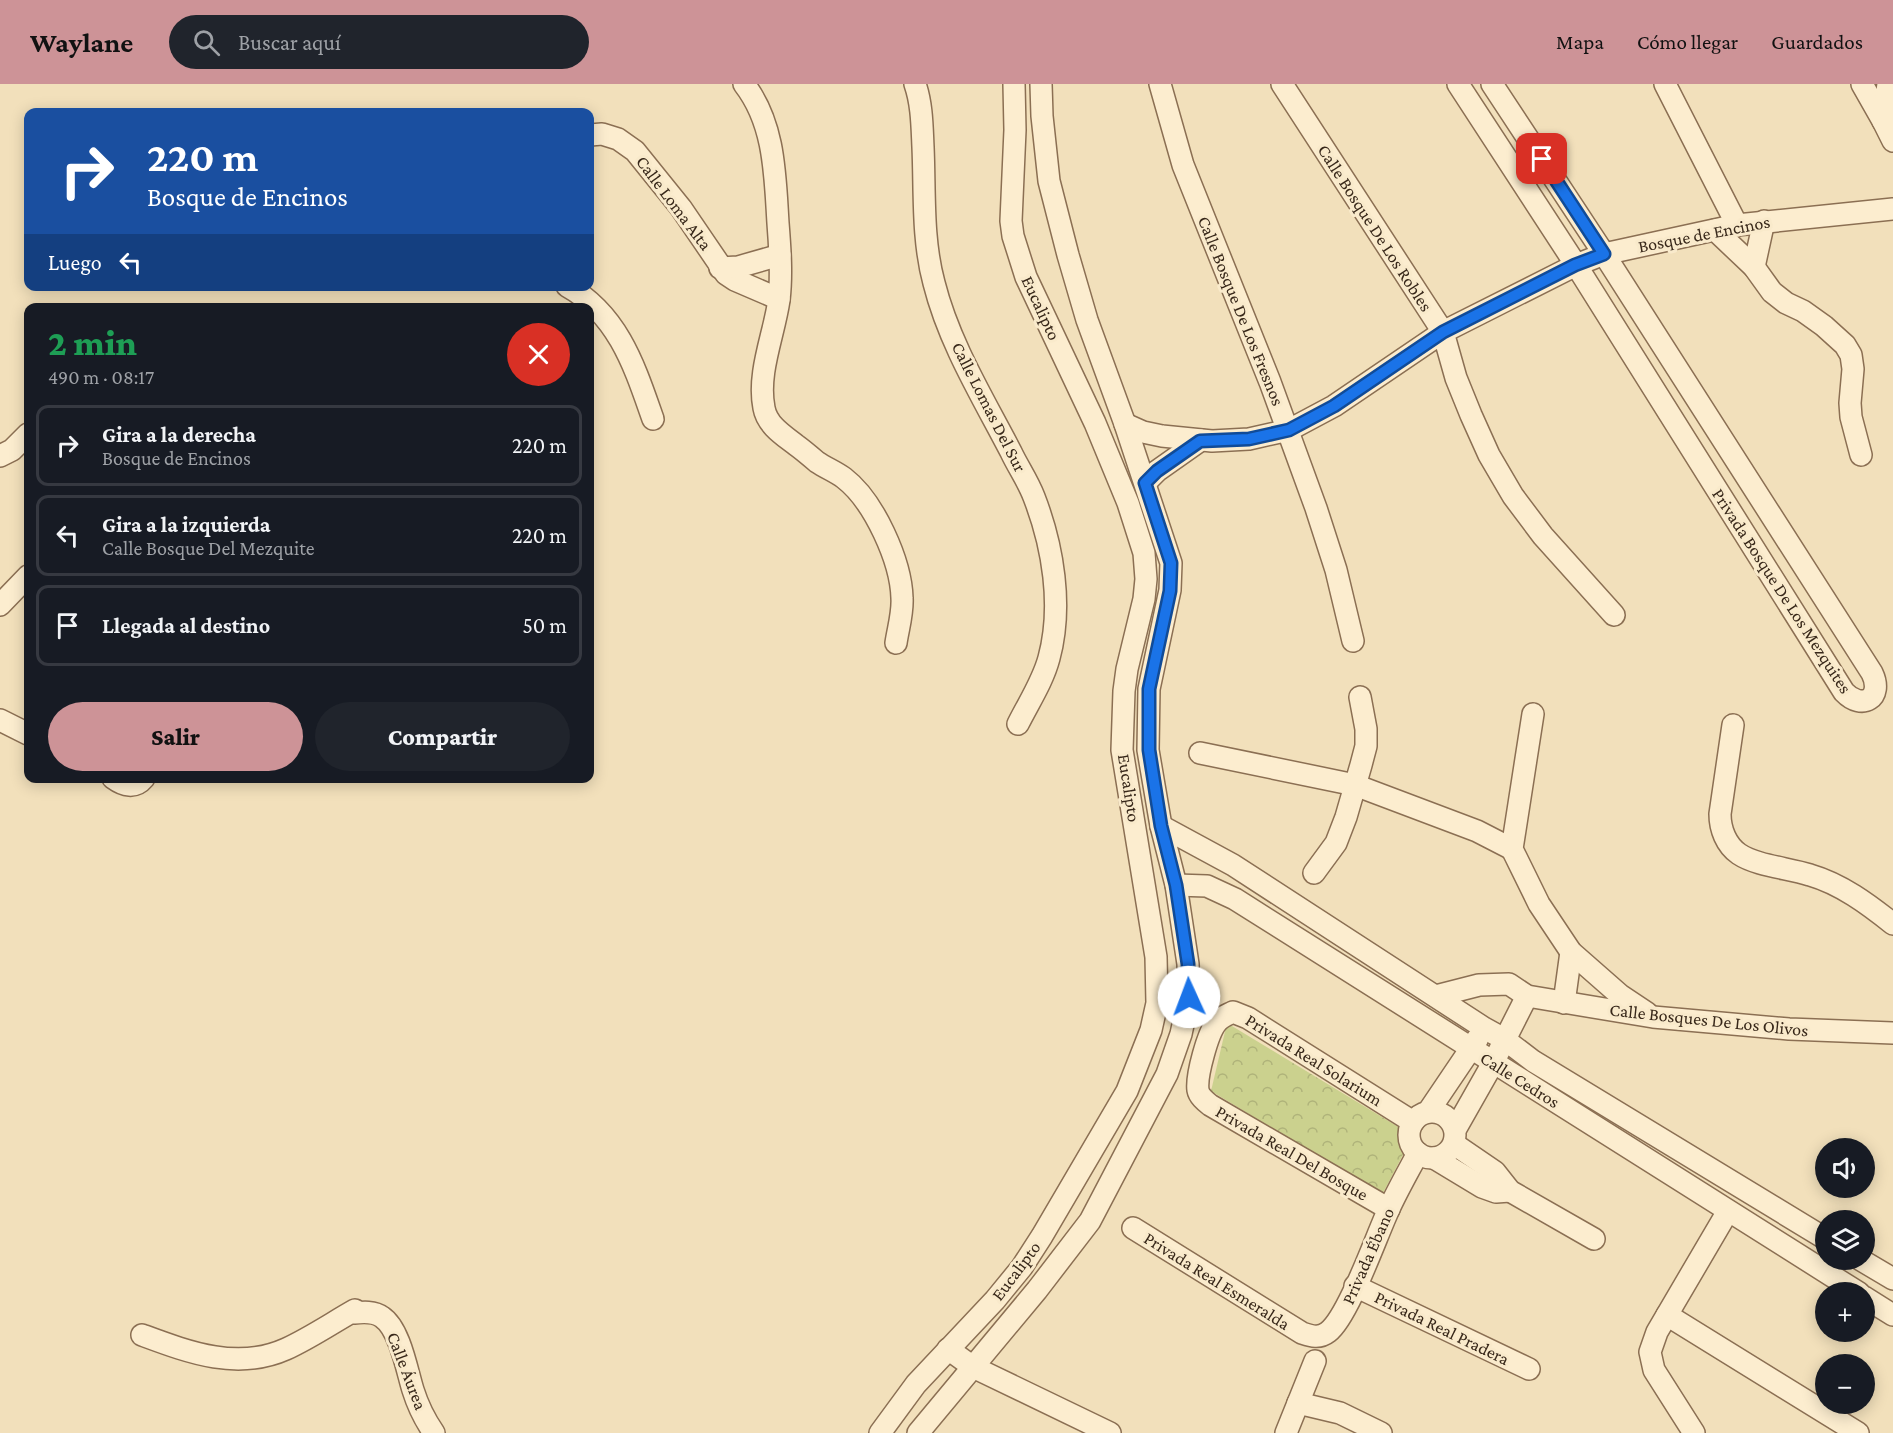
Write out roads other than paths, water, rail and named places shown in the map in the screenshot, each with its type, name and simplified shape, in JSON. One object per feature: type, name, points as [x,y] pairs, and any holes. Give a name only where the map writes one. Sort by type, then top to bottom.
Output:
[{"type":"street","points":[[744,84],[751,93],[765,123],[773,157],[780,255],[779,299],[763,381],[764,410],[777,429],[818,462],[844,478],[862,496],[876,517],[894,556],[900,578],[903,600],[896,644]]},
{"type":"street","name":"Calle Lomas Del Sur","points":[[915,84],[922,130],[927,251],[934,282],[944,315],[964,361],[1033,496],[1047,541],[1054,578],[1055,615],[1049,657],[1040,682],[1018,724]]},
{"type":"street","name":"Eucalipto","points":[[880,1433],[916,1384],[1022,1268],[1127,1091],[1151,1030],[1157,1003],[1156,957],[1122,750],[1124,691],[1144,599],[1146,571],[1140,536],[1128,503],[1095,423],[1026,277],[1013,236],[1014,84]]},
{"type":"street","name":"Eucalipto","points":[[918,1433],[1037,1290],[1090,1221],[1167,1074],[1189,997],[1188,964],[1176,885],[1161,826],[1149,750],[1149,689],[1170,591],[1171,563],[1125,424],[1087,320],[1049,181],[1041,84]]},
{"type":"street","name":"Calle Bosque De Los Fresnos","points":[[1160,84],[1183,165],[1289,430],[1336,570],[1353,642]]},
{"type":"street","name":"Calle Bosque De Los Robles","points":[[1282,84],[1443,332],[1456,378],[1471,415],[1489,455],[1513,496],[1543,536],[1614,615]]},
{"type":"street","name":"Privada Bosque De Los Mezquites","points":[[1458,84],[1844,692],[1850,698],[1858,701],[1870,698],[1875,694],[1876,688],[1876,681],[1872,673],[1604,254],[1492,84]]},
{"type":"street","points":[[1665,84],[1737,225]]},
{"type":"street","points":[[1862,84],[1893,141]]},
{"type":"street","points":[[1882,121],[1888,84]]},
{"type":"street","name":"Calle Loma Alta","points":[[594,135],[602,134],[618,139],[635,151],[681,208],[720,268],[735,280],[779,299]]},
{"type":"street","name":"Bosque de Encinos","points":[[1125,424],[1143,432],[1200,441],[1249,439],[1289,430],[1334,406],[1443,332],[1575,265],[1604,254],[1737,225],[1893,209]]},
{"type":"street","points":[[1754,267],[1764,221]]},
{"type":"street","points":[[1715,230],[1754,267],[1772,292],[1837,336],[1851,354],[1853,369],[1851,417],[1861,455]]},
{"type":"street","name":"Calle Loma Alta","points":[[720,268],[738,267],[780,255]]},
{"type":"street","points":[[574,291],[590,303]]},
{"type":"street","points":[[594,307],[612,326],[633,362],[652,419]]},
{"type":"street","points":[[0,456],[12,450],[24,438]]},
{"type":"street","points":[[1145,483],[1157,471],[1200,441]]},
{"type":"street","points":[[0,605],[24,580]]},
{"type":"street","points":[[1314,873],[1336,843],[1346,817],[1366,746],[1366,729],[1360,697]]},
{"type":"street","points":[[1533,714],[1512,849],[1539,904],[1571,952],[1620,995],[1653,1017]]},
{"type":"street","points":[[0,720],[24,732]]},
{"type":"street","points":[[1733,725],[1720,814],[1720,826],[1726,840],[1738,853],[1753,861],[1813,875],[1864,901],[1893,924]]},
{"type":"street","points":[[1200,753],[1355,785],[1477,831],[1512,849]]},
{"type":"street","points":[[122,783],[127,786],[138,783]]},
{"type":"street","name":"Calle Cedros","points":[[1161,826],[1233,865],[1504,1039],[1533,1061],[1815,1232]]},
{"type":"street","points":[[1222,892],[1233,865]]},
{"type":"street","name":"Calle Cedros","points":[[1176,885],[1196,885],[1222,892],[1841,1282]]},
{"type":"street","points":[[1564,1003],[1571,952]]},
{"type":"street","name":"Calle Bosques De Los Olivos","points":[[1436,996],[1479,985],[1509,984],[1527,996],[1653,1017],[1790,1029],[1893,1033]]},
{"type":"street","points":[[1426,1156],[1443,1156],[1450,1150],[1454,1137],[1527,996]]},
{"type":"street","name":"Privada Real Solarium","points":[[1203,1058],[1214,1024],[1233,1012],[1420,1117]]},
{"type":"street","points":[[1485,1028],[1472,1050],[1409,1132],[1411,1144],[1426,1156],[1482,1187],[1496,1192],[1510,1191]]},
{"type":"street","name":"Privada Real Del Bosque","points":[[1203,1058],[1198,1089],[1207,1103],[1389,1209]]},
{"type":"street","points":[[1420,1117],[1437,1112],[1445,1115],[1452,1122],[1454,1137],[1495,1172],[1510,1191],[1594,1239]]},
{"type":"street","points":[[1095,1146],[1120,1165]]},
{"type":"street","name":"Privada Ébano","points":[[1302,1333],[1314,1337],[1322,1335],[1330,1331],[1337,1322],[1389,1209],[1426,1156]]},
{"type":"street","points":[[1694,1433],[1661,1383],[1650,1352],[1667,1316],[1728,1211]]},
{"type":"street","name":"Privada Real Esmeralda","points":[[1133,1228],[1302,1333]]},
{"type":"street","points":[[1875,1268],[1893,1279]]},
{"type":"street","name":"Privada Real Pradera","points":[[1355,1286],[1528,1369]]},
{"type":"street","points":[[1875,1304],[1893,1315]]},
{"type":"street","name":"Calle Áurea","points":[[142,1335],[181,1350],[208,1357],[246,1359],[284,1350],[355,1310],[354,1313],[369,1312],[382,1317],[390,1327],[404,1354],[409,1378],[421,1412],[434,1433]]},
{"type":"street","points":[[1667,1316],[1858,1433]]},
{"type":"street","points":[[948,1349],[973,1367],[1110,1433]]},
{"type":"street","points":[[1286,1433],[1315,1361]]},
{"type":"street","points":[[1298,1403],[1340,1413],[1381,1433]]}]
